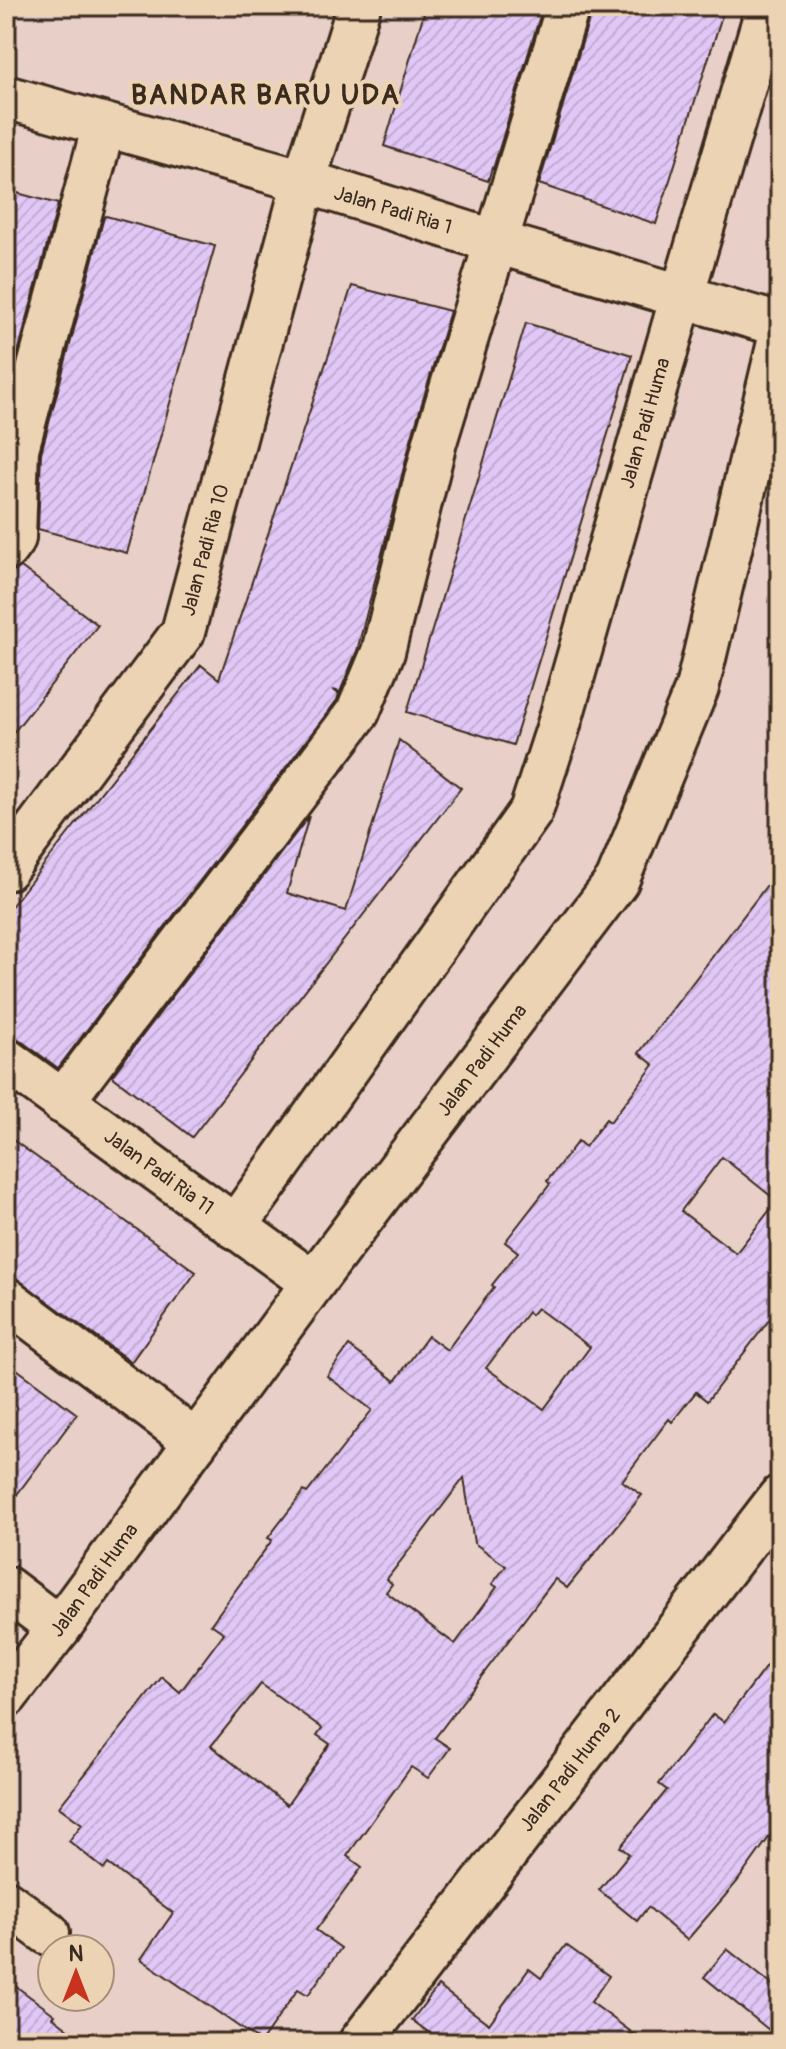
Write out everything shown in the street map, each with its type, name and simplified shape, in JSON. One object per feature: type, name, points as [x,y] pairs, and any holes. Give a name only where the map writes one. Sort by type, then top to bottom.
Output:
[{"type":"street","name":"Jalan Padi Ria 10","points":[[6,869],[183,632],[304,181],[359,6]]},
{"type":"street","points":[[62,1102],[358,712],[383,652],[435,442],[568,6]]},
{"type":"street","name":"Jalan Padi Huma","points":[[235,1227],[531,811],[558,728],[768,6]]},
{"type":"street","name":"Jalan Padi Ria 1","points":[[6,97],[304,181],[496,242],[780,325]]},
{"type":"street","points":[[6,549],[14,538],[17,449],[104,125]]},
{"type":"street","name":"Jalan Padi Huma","points":[[6,1696],[617,881],[697,688],[780,338]]},
{"type":"street","name":"Jalan Padi Ria 11","points":[[6,1060],[313,1283]]},
{"type":"street","points":[[6,1299],[196,1442]]},
{"type":"street","name":"Jalan Padi Huma 2","points":[[360,2043],[780,1497]]},
{"type":"street","points":[[6,1588],[59,1628]]},
{"type":"street","points":[[6,1902],[48,1933]]},
{"type":"building","points":[[426,6],[543,6],[488,181],[384,146]]},
{"type":"building","points":[[591,6],[725,6],[656,224],[539,184]]},
{"type":"building","points":[[6,190],[58,204],[6,397]]},
{"type":"building","points":[[106,216],[215,246],[127,553],[38,529],[41,453]]},
{"type":"building","points":[[352,286],[450,311],[412,436],[357,651],[340,692],[333,690],[339,694],[337,700],[58,1068],[6,1030],[6,913],[201,665],[219,679]]},
{"type":"building","points":[[526,323],[632,355],[513,745],[407,712]]},
{"type":"building","points":[[21,567],[98,625],[6,742],[6,573]]},
{"type":"building","points":[[399,740],[461,788],[192,1137],[112,1076],[309,816],[287,893],[346,911]]},
{"type":"building","points":[[780,868],[780,1306],[707,1401],[696,1392],[672,1422],[669,1419],[622,1481],[642,1495],[567,1588],[555,1579],[435,1738],[450,1748],[428,1778],[411,1767],[347,1856],[362,1867],[316,1930],[341,1948],[308,1995],[298,1989],[261,2042],[141,1959],[173,1913],[108,1864],[104,1869],[69,1841],[82,1824],[59,1807],[162,1677],[180,1692],[224,1633],[211,1624],[272,1540],[268,1538],[372,1410],[327,1376],[349,1346],[395,1381],[428,1336],[447,1350],[518,1252],[505,1242],[550,1184],[547,1181],[578,1141],[585,1147],[606,1119],[610,1122],[654,1065],[639,1053]],"holes":[[[722,1157],[777,1201],[736,1253],[681,1211]],[[537,1308],[590,1347],[544,1409],[486,1368],[528,1312],[531,1315]],[[464,1478],[474,1543],[506,1566],[492,1584],[497,1587],[455,1644],[386,1592],[392,1584],[387,1579]],[[261,1684],[322,1728],[317,1735],[330,1744],[287,1805],[211,1746]]]},
{"type":"building","points":[[6,1135],[196,1272],[131,1362],[6,1271]]},
{"type":"building","points":[[6,1361],[77,1414],[6,1509]]},
{"type":"building","points":[[780,1648],[780,1822],[737,1882],[687,1940],[648,1907],[637,1921],[599,1890],[629,1854],[620,1847],[667,1790],[659,1784],[713,1714],[724,1722]]},
{"type":"building","points":[[566,1945],[609,1976],[591,2002],[646,2043],[443,2043],[412,2020],[438,1986],[489,2024],[529,1969],[541,1978]]},
{"type":"building","points":[[727,1949],[780,1991],[780,2039],[704,1977]]},
{"type":"building","points":[[6,1979],[36,2001],[36,2013],[52,2013],[53,2017],[87,2043],[6,2043]]},
{"type":"district","name":"BANDAR BARU UDA","points":[[266,95]]}]
